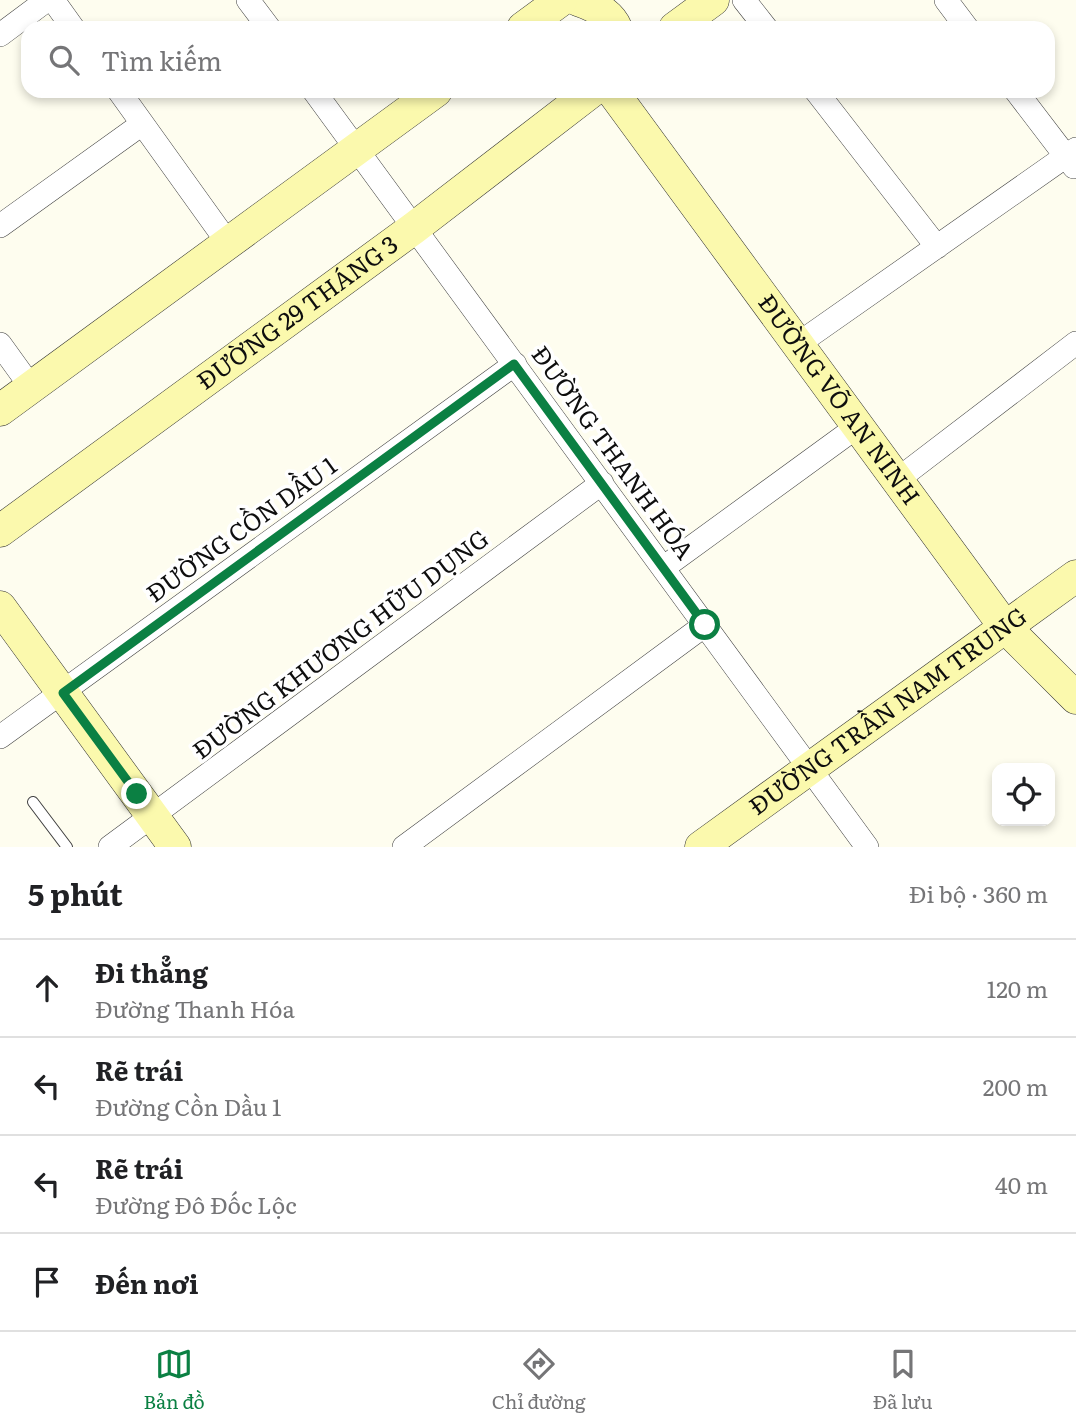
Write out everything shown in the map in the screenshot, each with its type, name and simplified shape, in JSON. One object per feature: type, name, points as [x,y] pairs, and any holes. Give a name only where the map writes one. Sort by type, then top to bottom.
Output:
[{"type":"street","points":[[0,35],[47,0]]},
{"type":"street","points":[[53,0],[68,21]]},
{"type":"street","points":[[248,0],[264,21]]},
{"type":"street","points":[[578,0],[601,10],[613,21]]},
{"type":"street","points":[[685,21],[713,0]]},
{"type":"street","points":[[744,0],[760,21]]},
{"type":"street","points":[[946,0],[962,21]]},
{"type":"street","points":[[124,98],[228,243]]},
{"type":"street","name":"ĐƯỜNG THANH HÓA","points":[[319,98],[867,847]]},
{"type":"street","points":[[0,410],[426,98]]},
{"type":"street","name":"ĐƯỜNG 29 THÁNG 3","points":[[0,531],[414,228],[574,98]]},
{"type":"street","name":"ĐƯỜNG VÕ AN NINH","points":[[617,98],[1005,627],[1076,698]]},
{"type":"street","points":[[821,98],[937,247]]},
{"type":"street","points":[[798,344],[937,247],[1073,158],[1022,98]]},
{"type":"street","points":[[0,226],[142,124]]},
{"type":"street","points":[[897,480],[1076,343]]},
{"type":"street","points":[[0,344],[32,387]]},
{"type":"street","name":"ĐƯỜNG CỒN DẦU 1","points":[[0,737],[514,364]]},
{"type":"street","points":[[663,568],[858,426]]},
{"type":"street","name":"ĐƯỜNG KHƯƠNG HỮU DỤNG","points":[[110,847],[601,483]]},
{"type":"street","name":"ĐƯỜNG TRẦN NAM TRUNG","points":[[701,847],[1076,576]]},
{"type":"street","points":[[0,607],[175,847]]},
{"type":"street","points":[[404,847],[705,625]]},
{"type":"lane","points":[[33,802],[67,847]]},
{"type":"route","points":[[137,794],[63,693],[514,364],[705,625]]}]
